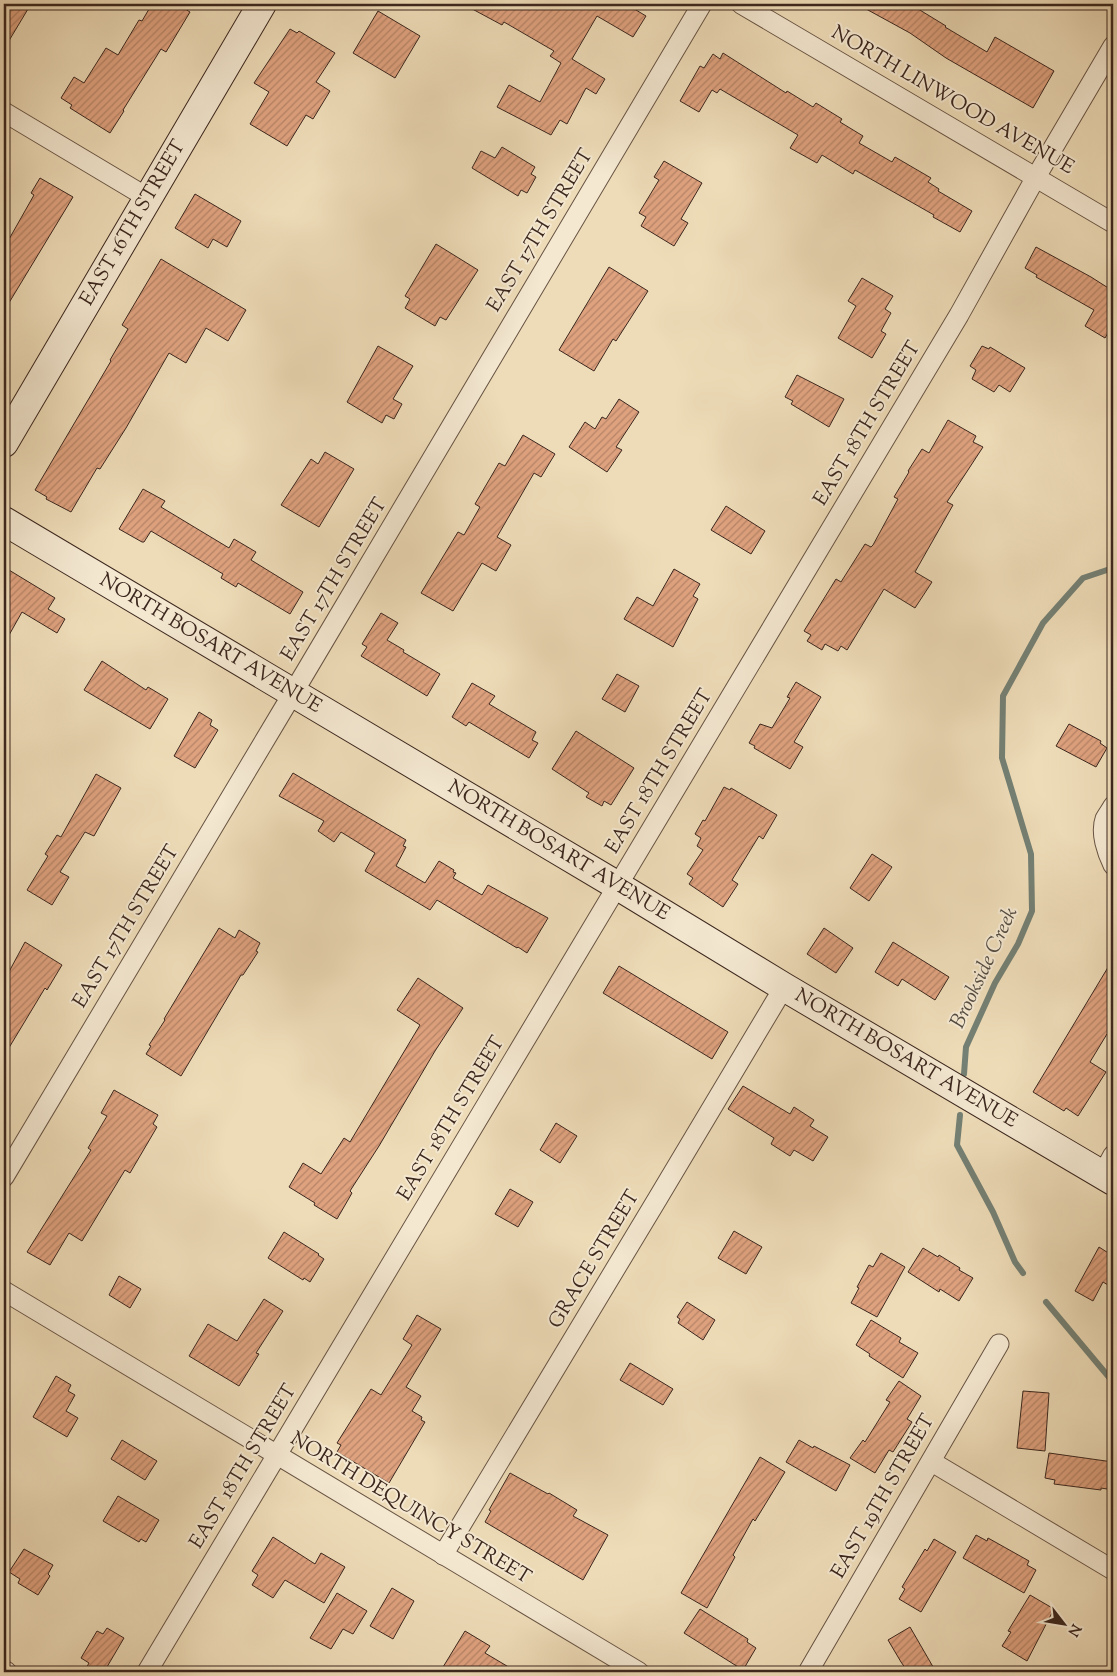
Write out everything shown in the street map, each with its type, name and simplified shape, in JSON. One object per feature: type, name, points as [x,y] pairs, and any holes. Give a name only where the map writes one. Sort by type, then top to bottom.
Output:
[{"type":"street","name":"EAST 16TH STREET","points":[[4,443],[262,4]]},
{"type":"street","name":"EAST 17TH STREET","points":[[4,1177],[702,4]]},
{"type":"street","name":"NORTH LINWOOD AVENUE","points":[[741,4],[1113,223]]},
{"type":"street","name":"EAST 18TH STREET","points":[[147,1672],[954,323],[1036,177],[1113,46]]},
{"type":"street","points":[[4,112],[148,198]]},
{"type":"street","name":"NORTH BOSART AVENUE","points":[[4,521],[618,886],[784,987],[1110,1170]]},
{"type":"street","points":[[1110,860],[1104,832],[1105,821],[1113,806]]},
{"type":"street","name":"GRACE STREET","points":[[443,1555],[664,1190],[784,987]]},
{"type":"street","name":"NORTH DEQUINCY STREET","points":[[4,1291],[639,1672]]},
{"type":"street","name":"EAST 19TH STREET","points":[[808,1672],[999,1344]]},
{"type":"street","points":[[932,1462],[1113,1570]]},
{"type":"building","points":[[4,4],[31,4],[4,49]]},
{"type":"building","points":[[152,4],[177,4],[190,12],[166,52],[161,49],[110,133],[70,108],[72,105],[61,98],[74,77],[84,83],[106,48],[118,55],[139,20],[142,21]]},
{"type":"building","points":[[463,4],[626,4],[646,16],[633,37],[597,16],[572,59],[605,79],[596,94],[586,88],[567,124],[560,120],[551,135],[497,107],[509,85],[540,102],[561,63],[550,56],[554,51],[504,22],[502,25]]},
{"type":"building","points":[[857,4],[910,4],[987,52],[995,37],[1054,71],[1033,108],[946,58],[910,33]]},
{"type":"building","points":[[378,11],[420,36],[395,78],[353,53]]},
{"type":"building","points":[[290,29],[297,33],[299,31],[335,53],[316,82],[330,91],[313,119],[306,115],[287,146],[250,124],[269,92],[254,83]]},
{"type":"building","points":[[723,53],[786,93],[787,91],[813,107],[816,103],[842,119],[840,122],[863,136],[859,143],[892,162],[895,157],[931,178],[928,182],[939,189],[938,191],[972,211],[960,232],[855,170],[853,174],[822,155],[817,163],[790,148],[798,135],[720,89],[717,93],[712,90],[699,112],[680,101],[700,66],[704,68],[713,54],[720,59]]},
{"type":"building","points":[[502,147],[535,167],[531,174],[536,177],[527,193],[521,190],[518,196],[472,168],[481,151],[495,158]]},
{"type":"building","points":[[664,161],[702,183],[681,219],[688,223],[674,246],[641,226],[646,217],[639,213],[659,180],[654,177]]},
{"type":"building","points":[[40,178],[73,197],[4,311],[4,248],[34,195],[31,193]]},
{"type":"building","points":[[195,194],[241,221],[227,247],[213,239],[208,248],[175,228]]},
{"type":"building","points":[[436,244],[478,270],[446,320],[440,317],[435,326],[405,308],[410,299],[405,296]]},
{"type":"building","points":[[1036,247],[1113,291],[1113,325],[1105,338],[1085,326],[1094,310],[1036,277],[1037,275],[1025,268]]},
{"type":"building","points":[[161,259],[246,310],[228,341],[206,328],[186,363],[169,353],[126,428],[100,469],[97,468],[71,512],[46,499],[47,497],[35,490],[111,361],[128,329],[122,325]]},
{"type":"building","points":[[609,267],[648,291],[616,341],[613,339],[594,371],[559,350]]},
{"type":"building","points":[[862,278],[893,296],[885,309],[891,313],[881,331],[886,334],[872,358],[838,338],[856,306],[848,301]]},
{"type":"building","points":[[378,346],[413,366],[393,399],[402,404],[394,419],[386,415],[382,423],[347,402]]},
{"type":"building","points":[[982,346],[989,349],[990,347],[1025,368],[1010,392],[999,385],[994,392],[972,379],[976,370],[970,366]]},
{"type":"building","points":[[797,375],[844,399],[829,427],[791,404],[793,401],[785,397]]},
{"type":"building","points":[[619,399],[639,412],[616,447],[622,450],[607,472],[569,447],[585,422],[595,429],[602,417],[606,419]]},
{"type":"building","points":[[948,420],[976,436],[973,442],[983,447],[947,502],[953,505],[915,572],[932,582],[915,608],[884,589],[847,650],[841,646],[838,651],[825,644],[822,650],[807,641],[811,635],[804,631],[836,579],[841,582],[865,544],[871,547],[873,545],[898,499],[894,497],[908,471],[922,449],[929,453]]},
{"type":"building","points":[[523,435],[555,454],[541,477],[534,473],[497,537],[511,545],[496,571],[482,563],[453,611],[421,593],[458,532],[464,535],[480,507],[475,504],[499,463],[505,466]]},
{"type":"building","points":[[325,452],[354,469],[319,527],[281,505],[311,459],[318,464]]},
{"type":"building","points":[[143,489],[165,501],[161,507],[229,548],[234,539],[256,552],[251,560],[303,592],[290,614],[238,583],[236,587],[221,578],[223,574],[151,531],[144,542],[142,542],[119,529]]},
{"type":"building","points":[[726,506],[765,531],[751,554],[711,530]]},
{"type":"building","points":[[4,567],[55,598],[48,609],[65,619],[57,633],[22,612],[4,644]]},
{"type":"building","points":[[674,569],[700,584],[693,596],[698,599],[673,647],[624,619],[637,597],[653,606]]},
{"type":"building","points":[[381,613],[398,623],[387,640],[440,674],[427,696],[361,656],[367,647],[362,644]]},
{"type":"building","points":[[102,661],[146,690],[148,687],[168,699],[150,729],[84,690]]},
{"type":"building","points":[[617,674],[639,686],[625,712],[602,699]]},
{"type":"building","points":[[796,682],[821,697],[794,742],[803,747],[790,769],[754,748],[755,746],[749,743],[760,724],[772,728],[790,698],[787,697]]},
{"type":"building","points":[[472,683],[495,696],[489,704],[536,732],[532,740],[538,743],[529,758],[469,722],[466,726],[452,717]]},
{"type":"building","points":[[199,712],[212,720],[210,725],[218,730],[195,768],[174,756]]},
{"type":"building","points":[[1069,724],[1101,741],[1100,743],[1107,748],[1096,767],[1056,746]]},
{"type":"building","points":[[576,731],[634,768],[611,805],[604,801],[602,806],[586,797],[589,793],[552,769]]},
{"type":"building","points":[[293,773],[406,840],[403,846],[406,847],[396,866],[425,883],[439,861],[454,870],[453,872],[456,873],[453,878],[482,895],[488,885],[548,918],[527,953],[437,900],[430,910],[365,871],[375,853],[341,832],[334,842],[318,831],[324,821],[279,796]]},
{"type":"building","points":[[96,774],[121,788],[94,836],[85,832],[60,872],[69,877],[52,905],[27,890],[48,856],[45,854],[57,835],[61,837]]},
{"type":"building","points":[[724,787],[730,790],[731,788],[777,815],[763,839],[759,836],[732,880],[738,884],[723,907],[689,884],[693,878],[687,874],[703,850],[697,846],[701,838],[695,834],[703,820],[705,821]]},
{"type":"building","points":[[872,854],[892,867],[869,901],[850,888]]},
{"type":"building","points":[[219,928],[235,938],[239,930],[260,943],[256,951],[258,952],[243,975],[241,975],[181,1076],[146,1054],[164,1019]]},
{"type":"building","points":[[824,928],[853,948],[836,973],[807,954]]},
{"type":"building","points":[[25,942],[62,965],[47,990],[45,988],[4,1056],[4,981]]},
{"type":"building","points":[[893,942],[949,977],[935,1000],[902,979],[898,986],[875,972]]},
{"type":"building","points":[[1113,959],[1113,1038],[1107,1034],[1090,1062],[1106,1072],[1078,1116],[1066,1108],[1064,1111],[1033,1092]]},
{"type":"building","points":[[619,966],[728,1032],[712,1059],[603,993]]},
{"type":"building","points":[[418,978],[463,1008],[350,1191],[352,1193],[337,1219],[289,1187],[303,1163],[321,1174],[344,1138],[350,1142],[420,1025],[397,1010]]},
{"type":"building","points":[[743,1086],[790,1114],[794,1107],[814,1120],[810,1126],[828,1137],[813,1161],[794,1150],[790,1156],[771,1144],[774,1138],[728,1109]]},
{"type":"building","points":[[114,1090],[158,1115],[153,1124],[157,1127],[130,1173],[125,1170],[82,1241],[69,1233],[50,1265],[27,1252],[91,1150],[88,1148],[107,1116],[101,1113]]},
{"type":"building","points":[[556,1123],[577,1136],[560,1163],[540,1150]]},
{"type":"building","points":[[510,1189],[533,1202],[518,1227],[495,1214]]},
{"type":"building","points":[[734,1231],[762,1247],[746,1274],[718,1258]]},
{"type":"building","points":[[284,1232],[324,1259],[310,1282],[304,1278],[303,1280],[268,1258]]},
{"type":"building","points":[[1099,1247],[1113,1256],[1113,1288],[1103,1282],[1093,1301],[1075,1291]]},
{"type":"building","points":[[923,1248],[938,1257],[939,1255],[973,1278],[959,1301],[940,1289],[939,1292],[908,1272]]},
{"type":"building","points":[[881,1253],[905,1267],[877,1317],[851,1303],[869,1265],[873,1267]]},
{"type":"building","points":[[119,1276],[141,1289],[130,1308],[109,1295]]},
{"type":"building","points":[[264,1299],[283,1311],[256,1353],[259,1354],[239,1386],[189,1356],[208,1324],[237,1341]]},
{"type":"building","points":[[687,1302],[715,1320],[703,1340],[678,1323],[680,1319],[677,1317]]},
{"type":"building","points":[[417,1315],[441,1329],[406,1387],[421,1396],[412,1411],[422,1417],[421,1420],[425,1422],[389,1483],[337,1452],[341,1445],[337,1443],[371,1389],[381,1395],[412,1345],[403,1339]]},
{"type":"building","points":[[871,1320],[901,1338],[899,1342],[918,1353],[903,1378],[869,1356],[870,1354],[856,1345]]},
{"type":"building","points":[[630,1363],[673,1389],[663,1405],[620,1380]]},
{"type":"building","points":[[56,1376],[71,1385],[68,1391],[75,1395],[66,1411],[78,1418],[67,1437],[33,1417]]},
{"type":"building","points":[[899,1381],[921,1396],[907,1419],[912,1422],[893,1452],[889,1450],[875,1473],[850,1458],[863,1440],[865,1442],[890,1402],[886,1400]]},
{"type":"building","points":[[1023,1391],[1049,1393],[1045,1451],[1017,1448]]},
{"type":"building","points":[[122,1440],[157,1461],[145,1480],[111,1459]]},
{"type":"building","points":[[799,1440],[850,1465],[836,1491],[786,1462]]},
{"type":"building","points":[[1049,1453],[1113,1462],[1113,1490],[1054,1484],[1055,1480],[1045,1478]]},
{"type":"building","points":[[760,1457],[785,1472],[755,1521],[753,1519],[707,1608],[681,1593]]},
{"type":"building","points":[[510,1473],[577,1510],[573,1516],[608,1535],[583,1580],[485,1522],[491,1511],[489,1510]]},
{"type":"building","points":[[118,1496],[159,1520],[146,1542],[141,1539],[139,1542],[103,1521]]},
{"type":"building","points":[[976,1535],[987,1541],[988,1538],[1029,1561],[1027,1565],[1036,1570],[1024,1593],[963,1558]]},
{"type":"building","points":[[273,1537],[315,1564],[321,1553],[345,1567],[324,1603],[285,1580],[273,1598],[252,1585],[258,1575],[252,1571]]},
{"type":"building","points":[[934,1539],[956,1552],[921,1612],[899,1599],[905,1589],[902,1587],[925,1549],[927,1551]]},
{"type":"building","points":[[24,1549],[53,1565],[48,1574],[50,1576],[38,1595],[18,1583],[20,1579],[9,1572]]},
{"type":"building","points":[[392,1588],[414,1601],[393,1639],[370,1626]]},
{"type":"building","points":[[337,1593],[367,1611],[353,1634],[343,1629],[331,1649],[310,1638]]},
{"type":"building","points":[[1030,1595],[1054,1609],[1027,1661],[1002,1646],[1011,1632],[1008,1631]]},
{"type":"building","points":[[700,1609],[748,1639],[747,1642],[756,1648],[743,1670],[684,1633]]},
{"type":"building","points":[[910,1627],[936,1672],[908,1672],[888,1640]]},
{"type":"building","points":[[107,1628],[124,1638],[104,1672],[84,1672],[89,1663],[81,1658],[97,1631],[103,1634]]},
{"type":"building","points":[[465,1631],[490,1646],[485,1653],[517,1672],[440,1672]]},
{"type":"waterway","name":"Brookside Creek","points":[[964,1074],[966,1047],[995,983],[1018,944],[1032,911],[1031,854],[1002,758],[1003,696],[1043,623],[1083,578],[1113,568]]},
{"type":"waterway","name":"Brookside Creek","points":[[960,1115],[957,1145],[993,1212],[1015,1262],[1023,1273]]},
{"type":"waterway","name":"Brookside Creek","points":[[1046,1302],[1113,1382]]}]
